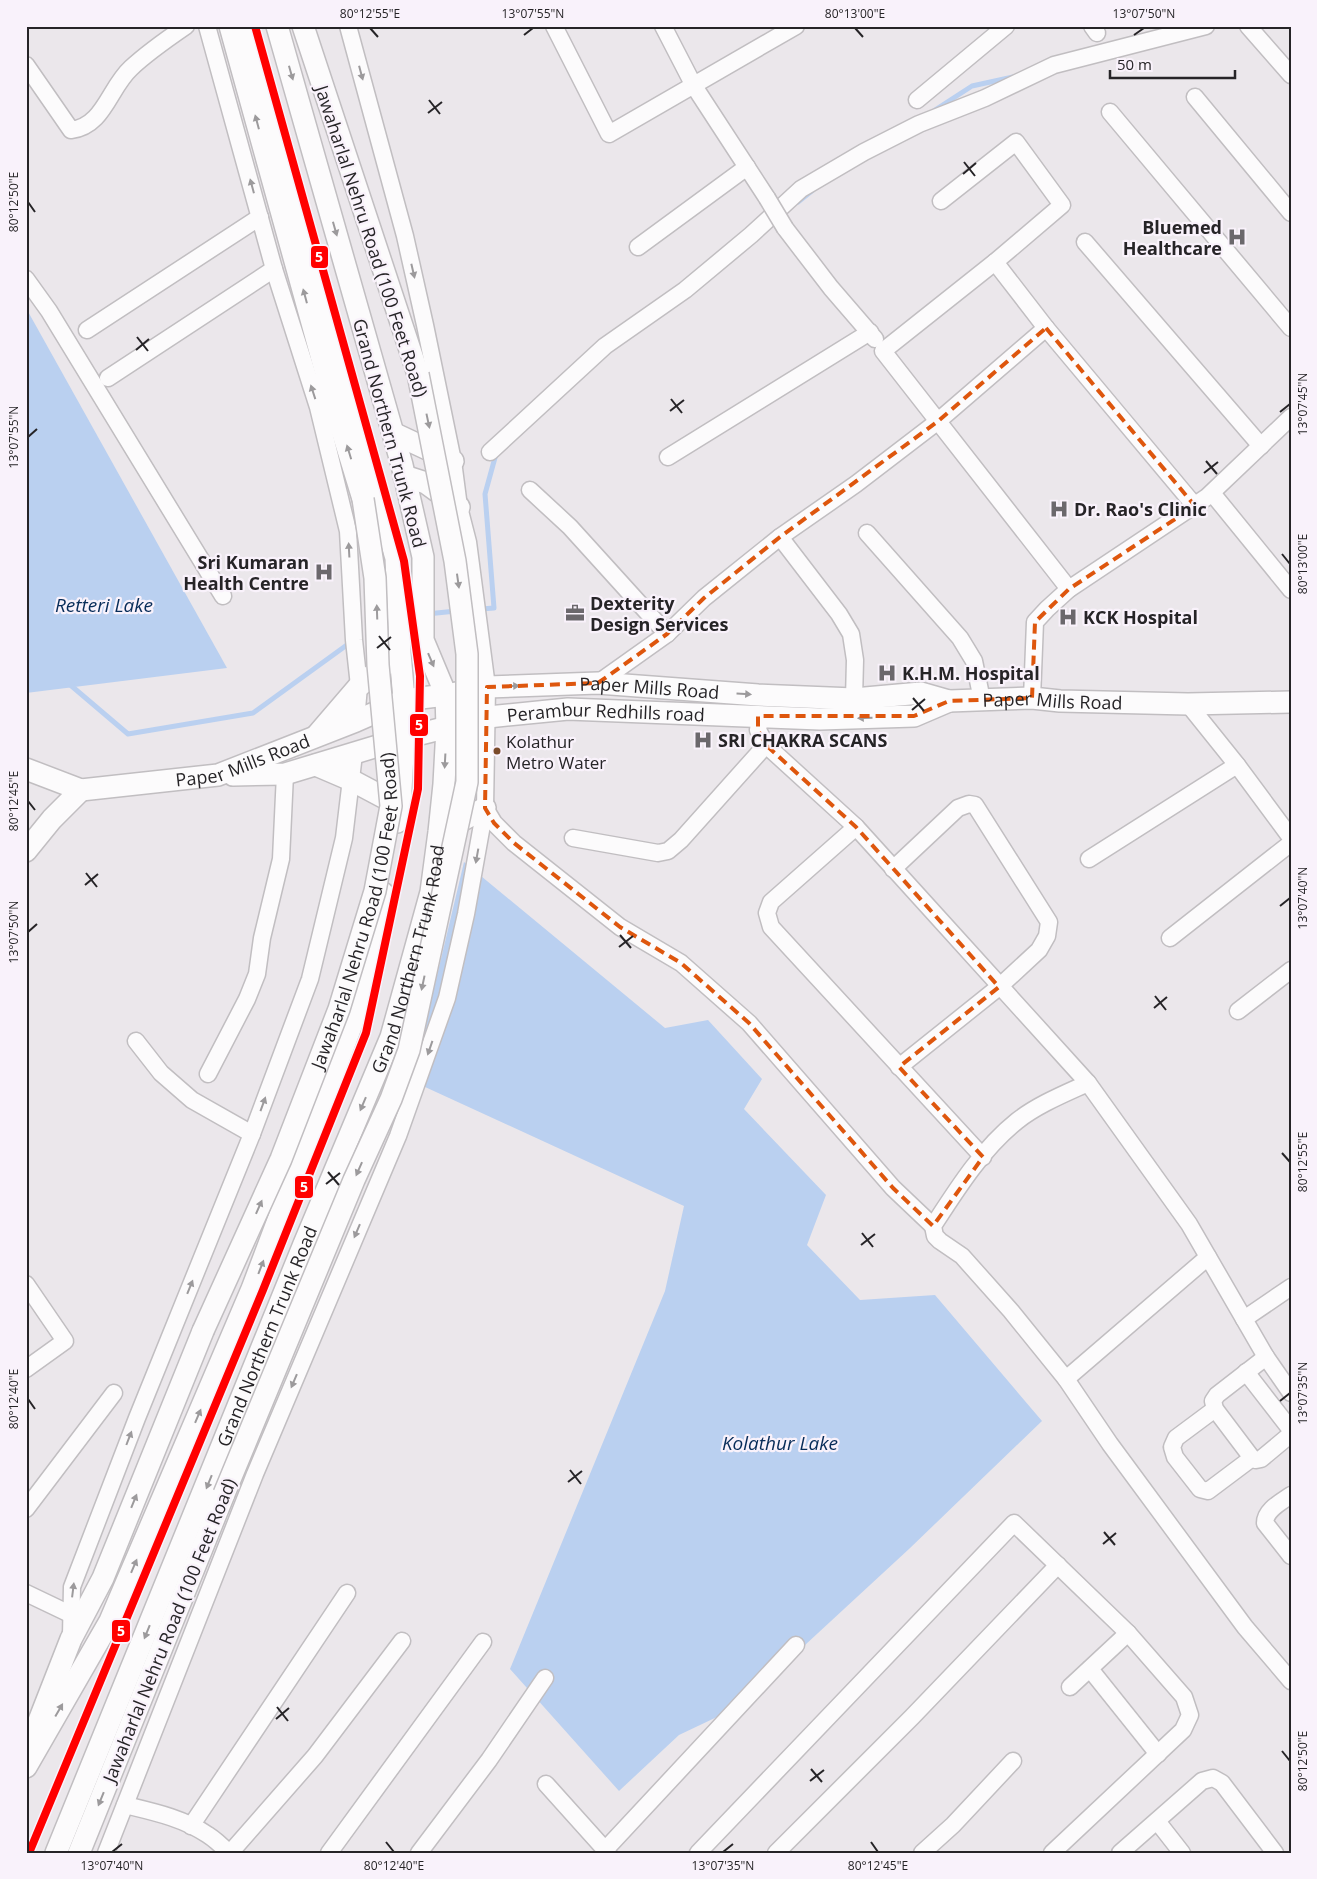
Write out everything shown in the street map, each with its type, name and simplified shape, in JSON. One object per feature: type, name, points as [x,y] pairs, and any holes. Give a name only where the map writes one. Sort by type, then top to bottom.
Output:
[{"type":"main road","name":"Jawaharlal Nehru Road (100 Feet Road)","points":[[26,1755],[32,1718],[103,1578],[203,1331],[288,1141],[339,1009],[375,890],[391,806],[378,665],[376,578],[363,499],[340,424],[230,26]]},
{"type":"main road","name":"Grand Northern Trunk Road","points":[[26,1767],[110,1621],[252,1289],[355,1016],[384,890],[400,806],[404,700],[396,558],[356,420],[271,109],[246,26]]},
{"type":"main road","name":"Grand Northern Trunk Road","points":[[56,1853],[304,1244],[391,1037],[431,892],[439,832],[447,728],[446,695],[423,640],[423,557],[393,433],[277,26]]},
{"type":"main road","name":"Jawaharlal Nehru Road (100 Feet Road)","points":[[79,1853],[224,1494],[409,1050],[468,782],[467,654],[453,552],[418,374],[303,26]]},
{"type":"main road","points":[[393,433],[453,461]]},
{"type":"main road","points":[[404,476],[426,483],[459,507]]},
{"type":"main road","points":[[315,737],[359,686],[400,653]]},
{"type":"main road","name":"Paper Mills Road","points":[[26,770],[81,790],[218,775],[404,700],[446,695],[487,687],[598,683],[758,695],[854,699],[921,693],[949,701],[1032,698],[1060,701],[1188,704],[1289,704]]},
{"type":"main road","name":"Perambur Redhills road","points":[[218,775],[285,774],[404,738],[488,717],[568,709],[820,719],[914,716],[949,701]]},
{"type":"main road","points":[[316,765],[351,780],[400,806]]},
{"type":"main road","points":[[26,851],[52,818],[81,790]]},
{"type":"main road","points":[[439,832],[485,808]]},
{"type":"street","points":[[26,65],[71,130],[81,128],[96,118],[129,70],[186,26]]},
{"type":"street","points":[[207,26],[274,269],[318,407],[348,530],[359,686],[356,720]]},
{"type":"street","points":[[106,1853],[254,1474],[398,1136],[416,1088],[447,998],[466,914],[485,808],[487,687],[468,542],[459,507],[453,461],[405,236],[348,26]]},
{"type":"street","points":[[554,26],[609,134],[796,26]]},
{"type":"street","points":[[664,26],[694,86],[785,228],[831,288],[870,332],[937,422],[1069,589]]},
{"type":"street","points":[[917,100],[1006,26]]},
{"type":"street","points":[[1248,26],[1291,75]]},
{"type":"street","points":[[490,452],[605,346],[685,290],[751,235],[801,189],[864,152],[919,124],[985,98],[1054,65],[1200,28]]},
{"type":"street","points":[[1195,97],[1291,213]]},
{"type":"street","points":[[1110,112],[1291,328]]},
{"type":"street","points":[[883,351],[1062,205],[1016,142],[942,201]]},
{"type":"street","points":[[638,247],[747,167]]},
{"type":"street","points":[[87,330],[260,216]]},
{"type":"street","points":[[1085,242],[1261,446]]},
{"type":"street","points":[[994,262],[1046,328],[1194,506]]},
{"type":"street","points":[[108,378],[274,269]]},
{"type":"street","points":[[26,279],[49,311],[223,596]]},
{"type":"street","points":[[598,683],[667,634],[704,598],[780,537],[856,484],[937,422],[1046,328]]},
{"type":"street","points":[[668,457],[870,332]]},
{"type":"street","points":[[1032,698],[1035,622],[1069,589],[1212,493],[1291,417]]},
{"type":"street","points":[[530,490],[570,527],[667,634]]},
{"type":"street","points":[[1212,493],[1291,590]]},
{"type":"street","points":[[867,533],[960,638],[974,661],[982,700]]},
{"type":"street","points":[[780,537],[839,614],[851,634],[855,660],[854,699]]},
{"type":"street","points":[[1188,704],[1237,765],[1291,838]]},
{"type":"street","points":[[760,716],[758,730],[766,745],[856,827],[1088,1083],[1189,1224],[1266,1356],[1289,1390],[1266,1404]]},
{"type":"street","points":[[573,838],[658,853],[668,851],[681,840],[766,745]]},
{"type":"street","points":[[71,1639],[72,1587],[137,1418],[252,1134],[310,978],[344,838],[354,754]]},
{"type":"street","points":[[1089,859],[1237,765]]},
{"type":"street","points":[[208,1074],[247,999],[256,974],[262,938],[281,859],[285,774]]},
{"type":"street","points":[[893,869],[958,808],[969,804],[975,806],[1049,922],[1047,936],[1039,950],[999,987],[899,1067]]},
{"type":"street","points":[[485,808],[494,823],[514,843],[620,926],[681,963],[749,1023],[894,1188],[933,1226],[935,1236],[962,1256],[1011,1311],[1066,1379],[1110,1444],[1246,1627],[1291,1681]]},
{"type":"street","points":[[26,836],[52,818]]},
{"type":"street","points":[[856,827],[771,902],[767,913],[771,927],[983,1157]]},
{"type":"street","points":[[1170,938],[1291,843]]},
{"type":"street","points":[[1238,1011],[1291,970]]},
{"type":"street","points":[[136,1041],[160,1073],[192,1100],[252,1134]]},
{"type":"street","points":[[933,1226],[955,1192],[997,1138],[1018,1120],[1059,1096],[1088,1083]]},
{"type":"street","points":[[1066,1379],[1208,1257]]},
{"type":"street","points":[[26,1284],[64,1341],[26,1369]]},
{"type":"street","points":[[1244,1319],[1291,1286]]},
{"type":"street","points":[[1266,1356],[1217,1395],[1213,1401],[1215,1409],[1252,1458],[1256,1460],[1261,1459],[1291,1434]]},
{"type":"street","points":[[1246,1372],[1266,1404],[1291,1430]]},
{"type":"street","points":[[26,1509],[114,1393]]},
{"type":"street","points":[[1215,1409],[1176,1438],[1172,1447],[1175,1456],[1200,1489],[1208,1491],[1252,1458]]},
{"type":"street","points":[[1291,1495],[1270,1510],[1265,1518],[1265,1523],[1291,1556]]},
{"type":"street","points":[[698,1853],[1014,1523],[1128,1633],[1184,1697],[1190,1715],[1183,1730],[1052,1853]]},
{"type":"street","points":[[776,1853],[912,1717],[1058,1564]]},
{"type":"street","points":[[26,1593],[72,1616]]},
{"type":"street","points":[[191,1826],[347,1593]]},
{"type":"street","points":[[1070,1687],[1128,1633]]},
{"type":"street","points":[[125,1805],[167,1815],[209,1836],[230,1853],[315,1756],[402,1641]]},
{"type":"street","points":[[328,1853],[483,1642]]},
{"type":"street","points":[[546,1784],[607,1851],[796,1645]]},
{"type":"street","points":[[1090,1668],[1158,1754]]},
{"type":"street","points":[[419,1853],[489,1760],[545,1678]]},
{"type":"street","points":[[922,1853],[953,1825],[1014,1761]]},
{"type":"street","points":[[1123,1852],[1202,1781],[1213,1778],[1222,1783],[1275,1853]]},
{"type":"street","points":[[1157,1821],[1182,1853]]},
{"type":"highlighted area","points":[[1046,328],[1195,506],[1069,589],[1035,622],[1032,698],[949,701],[914,716],[758,716],[758,730],[766,745],[856,827],[999,987],[899,1067],[983,1157],[933,1226],[893,1188],[749,1023],[681,963],[620,927],[514,843],[494,823],[485,808],[487,687],[598,683],[667,634],[704,598],[780,537],[937,422]]},
{"type":"water","name":"Retteri Lake","points":[[26,308],[227,668],[26,693]]},
{"type":"water","name":"Kolathur Lake","points":[[464,862],[665,1028],[708,1020],[762,1079],[744,1109],[826,1195],[807,1245],[860,1300],[935,1295],[1042,1421],[909,1549],[738,1707],[679,1735],[619,1791],[510,1669],[665,1291],[684,1206],[412,1081]]},
{"type":"waterway","points":[[935,110],[972,86],[1013,77]]},
{"type":"waterway","points":[[798,202],[813,190]]},
{"type":"waterway","points":[[481,609],[494,608],[485,494],[496,454]]},
{"type":"waterway","points":[[427,614],[456,611]]},
{"type":"waterway","points":[[68,683],[128,734],[253,713],[351,642]]},
{"type":"transit line","name":"5","points":[[29,1853],[263,1290],[366,1033],[418,789],[420,676],[404,561],[255,26]]},
{"type":"place","name":"Bluemed Healthcare","points":[[1237,237]]},
{"type":"place","name":"Dr. Rao's Clinic","points":[[1059,509]]},
{"type":"place","name":"Sri Kumaran Health Centre","points":[[324,572]]},
{"type":"place","name":"Dexterity Design Services","points":[[575,613]]},
{"type":"place","name":"KCK Hospital","points":[[1068,617]]},
{"type":"place","name":"K.H.M. Hospital","points":[[887,673]]},
{"type":"place","name":"SRI CHAKRA SCANS","points":[[703,740]]},
{"type":"place","name":"Kolathur Metro Water","points":[[497,751]]}]
